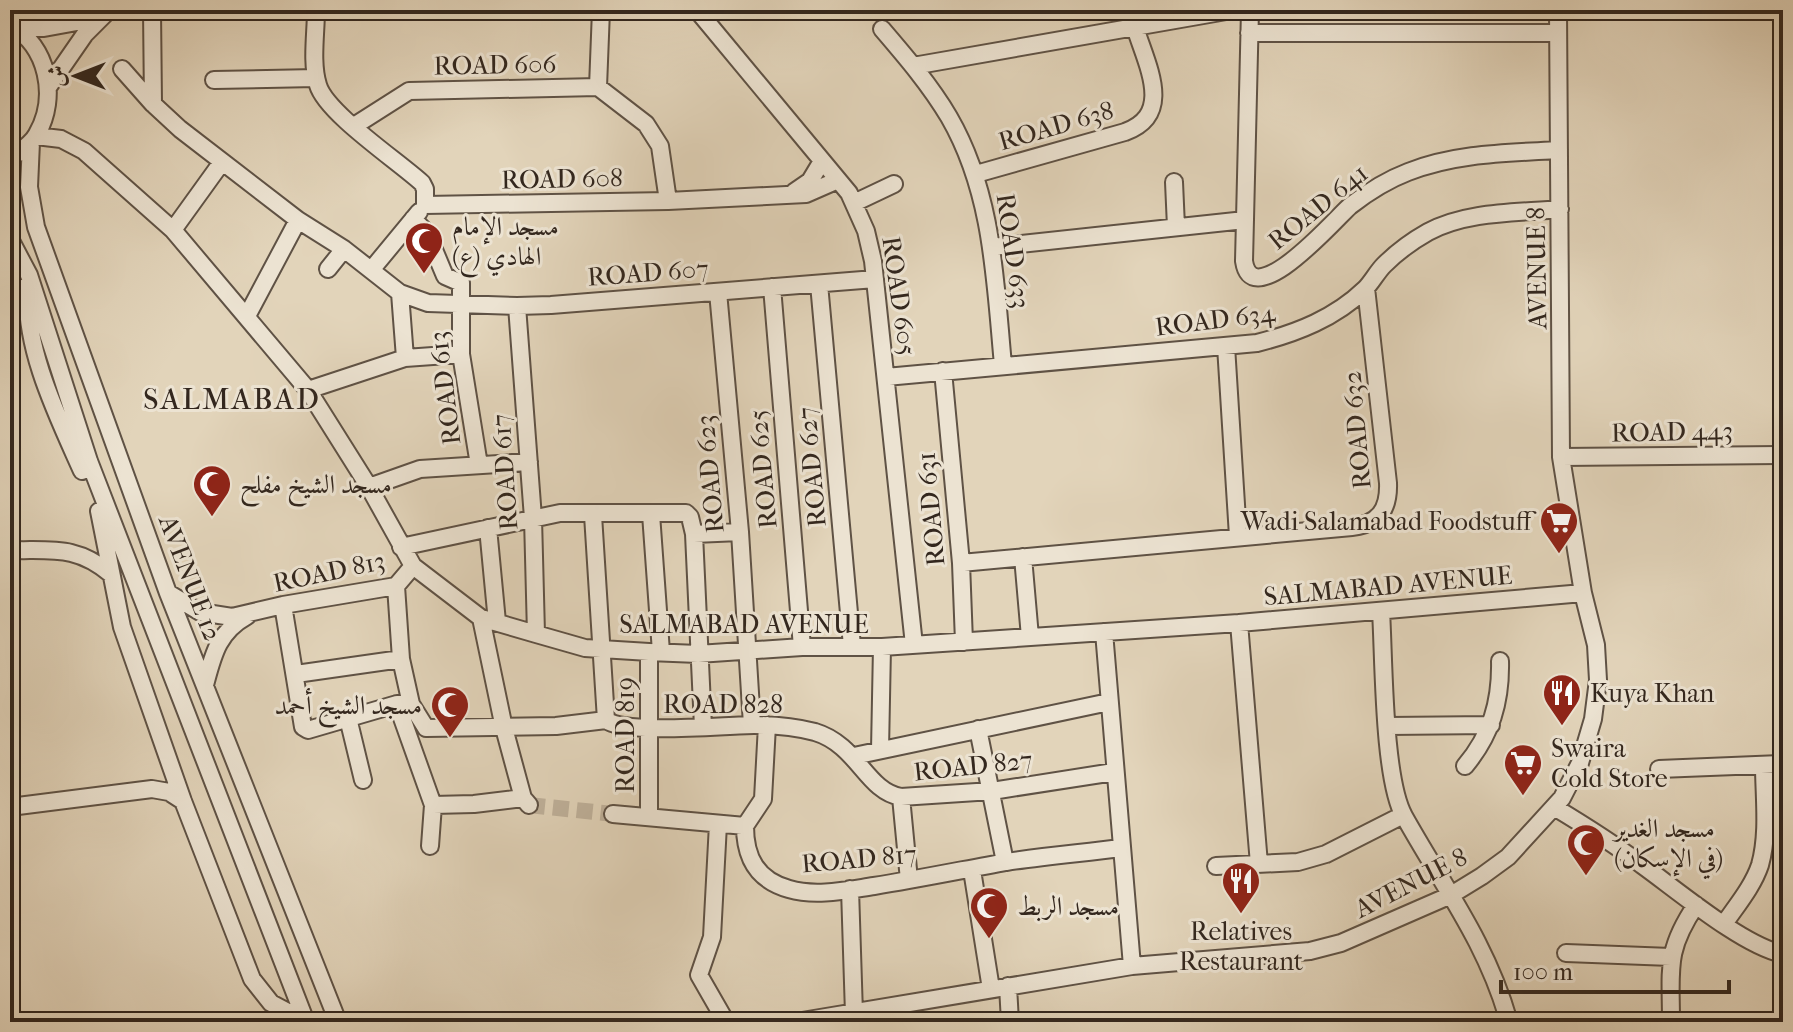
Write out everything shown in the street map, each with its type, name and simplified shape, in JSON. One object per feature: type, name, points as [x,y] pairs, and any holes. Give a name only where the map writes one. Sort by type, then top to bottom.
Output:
[{"type":"street","points":[[152,10],[153,104]]},
{"type":"street","points":[[316,10],[316,78],[322,95],[422,183],[425,189],[425,205],[372,269]]},
{"type":"street","points":[[601,10],[598,87],[646,124],[660,146],[668,201]]},
{"type":"street","name":"ROAD 605","points":[[697,10],[838,180],[854,203],[866,231],[875,279],[914,645]]},
{"type":"street","points":[[913,66],[1232,10]]},
{"type":"street","name":"ROAD 641","points":[[1250,10],[1245,267],[1253,276],[1265,276],[1299,257],[1357,201],[1405,173],[1425,165],[1468,156],[1559,150]]},
{"type":"street","name":"AVENUE 8","points":[[796,1022],[1132,966],[1310,951],[1341,943],[1451,895],[1508,857],[1562,798],[1580,763],[1595,706],[1598,680],[1596,645],[1583,593],[1561,457],[1558,10]]},
{"type":"street","points":[[13,26],[44,28],[104,14]]},
{"type":"street","points":[[49,86],[72,50],[104,14]]},
{"type":"street","points":[[13,26],[32,44],[44,63],[49,86]]},
{"type":"street","name":"ROAD 638","points":[[976,174],[1125,132],[1137,128],[1147,119],[1155,95],[1135,27]]},
{"type":"street","name":"ROAD 633","points":[[882,29],[949,117],[976,174],[992,247],[1003,365]]},
{"type":"street","points":[[1249,33],[1558,33]]},
{"type":"street","name":"ROAD 607","points":[[122,69],[153,104],[222,162],[298,220],[372,269],[400,293],[428,303],[517,306],[875,279]]},
{"type":"street","points":[[214,80],[316,78]]},
{"type":"street","name":"AVENUE 12","points":[[49,86],[45,116],[33,139],[29,187],[36,227],[168,593],[338,1022]]},
{"type":"street","name":"ROAD 606","points":[[354,126],[409,91],[598,87]]},
{"type":"street","points":[[10,159],[33,139]]},
{"type":"street","name":"SALMABAD AVENUE","points":[[33,139],[61,139],[84,151],[173,230],[308,390],[369,487],[413,566],[489,620],[536,634],[585,648],[698,654],[802,647],[882,647],[1239,623],[1583,593]]},
{"type":"street","points":[[784,194],[810,181],[822,161]]},
{"type":"street","points":[[173,230],[222,162]]},
{"type":"street","name":"ROAD 608","points":[[425,205],[668,201],[811,193],[838,180]]},
{"type":"street","points":[[1174,182],[1176,227]]},
{"type":"street","points":[[854,203],[894,184]]},
{"type":"street","name":"ROAD 634","points":[[886,377],[1226,346],[1272,339],[1316,324],[1343,308],[1406,245],[1431,230],[1458,221],[1560,209]]},
{"type":"street","points":[[413,219],[427,233],[445,276],[460,281],[461,305]]},
{"type":"street","points":[[247,316],[298,220]]},
{"type":"street","points":[[992,247],[1245,220]]},
{"type":"street","name":"AVENUE 12","points":[[10,239],[29,275],[89,461],[305,1022]]},
{"type":"street","points":[[328,269],[344,249]]},
{"type":"street","points":[[29,275],[28,319],[33,345],[65,432],[100,513],[122,627],[183,801],[252,979],[271,1003],[305,1022]]},
{"type":"street","name":"ROAD 627","points":[[819,284],[852,646]]},
{"type":"street","name":"ROAD 625","points":[[772,287],[802,647]]},
{"type":"street","name":"ROAD 632","points":[[961,563],[1362,526],[1381,516],[1389,494],[1366,288]]},
{"type":"street","name":"ROAD 623","points":[[718,292],[740,532],[746,652],[760,725],[763,799],[745,826]]},
{"type":"street","points":[[400,293],[405,358]]},
{"type":"street","name":"ROAD 613","points":[[461,305],[461,354],[479,465]]},
{"type":"street","name":"ROAD 617","points":[[517,306],[533,518],[536,634]]},
{"type":"street","points":[[1226,346],[1238,536]]},
{"type":"street","points":[[308,390],[405,358],[461,354]]},
{"type":"street","name":"ROAD 631","points":[[943,371],[961,563],[964,642]]},
{"type":"street","name":"ROAD 443","points":[[1561,457],[1783,455]]},
{"type":"street","points":[[369,487],[420,469],[529,462]]},
{"type":"street","points":[[401,547],[560,513],[686,513],[692,525],[703,727]]},
{"type":"street","name":"ROAD 819","points":[[649,817],[655,652],[651,514]]},
{"type":"street","points":[[593,515],[606,720]]},
{"type":"street","points":[[692,525],[740,532]]},
{"type":"street","points":[[433,805],[526,801],[504,728],[489,620],[488,528]]},
{"type":"street","points":[[71,551],[90,544],[104,529]]},
{"type":"street","points":[[10,550],[71,551],[88,557],[111,574]]},
{"type":"street","points":[[1023,557],[1030,637]]},
{"type":"street","name":"ROAD 813","points":[[168,593],[215,617],[248,615],[283,605],[396,586],[413,566]]},
{"type":"street","points":[[396,586],[404,704],[433,805],[430,846]]},
{"type":"street","points":[[283,605],[303,727],[308,730],[404,704]]},
{"type":"street","points":[[1381,611],[1392,771],[1403,815],[1485,953],[1509,1022]]},
{"type":"street","name":"ROAD 813","points":[[205,686],[215,646],[224,633],[248,615]]},
{"type":"street","points":[[1239,623],[1259,864]]},
{"type":"street","points":[[1104,632],[1132,966]]},
{"type":"street","points":[[880,750],[882,647]]},
{"type":"street","points":[[296,674],[401,659]]},
{"type":"street","points":[[1465,766],[1480,747],[1491,725],[1501,683],[1500,661]]},
{"type":"street","points":[[854,756],[1109,702]]},
{"type":"street","name":"ROAD 828","points":[[404,704],[429,729],[504,728],[606,720],[612,725],[650,727],[760,725],[818,733],[837,742],[854,756]]},
{"type":"street","points":[[348,718],[363,780]]},
{"type":"street","points":[[1388,726],[1491,725]]},
{"type":"street","points":[[978,729],[1005,862]]},
{"type":"street","points":[[143,790],[158,780],[169,756]]},
{"type":"street","name":"ROAD 827","points":[[854,756],[881,790],[901,797],[992,791],[1114,772]]},
{"type":"street","points":[[1659,769],[1783,764]]},
{"type":"street","points":[[1724,924],[1759,867],[1764,844],[1764,765]]},
{"type":"street","points":[[10,807],[143,790],[169,792],[183,801]]},
{"type":"street","points":[[901,797],[909,880]]},
{"type":"street","points":[[1554,807],[1724,924],[1760,946],[1783,954]]},
{"type":"street","points":[[613,814],[745,826]]},
{"type":"street","points":[[1216,866],[1298,862],[1326,854],[1403,815]]},
{"type":"street","points":[[718,824],[712,937],[699,975],[726,1022]]},
{"type":"street","name":"ROAD 817","points":[[745,826],[749,860],[759,873],[773,883],[808,892],[850,889],[1005,862],[1121,848]]},
{"type":"street","points":[[972,870],[1010,1022]]},
{"type":"street","points":[[850,889],[854,1014]]},
{"type":"street","points":[[1671,1022],[1671,957],[1679,930],[1696,905]]},
{"type":"street","points":[[1566,953],[1671,957]]},
{"type":"tunnel","points":[[529,805],[613,814]]},
{"type":"place","name":"مسجد الإمام الهادي (ع)","points":[[424,275]]},
{"type":"place","name":"مسجد الشيخ مفلح","points":[[212,518]]},
{"type":"place","name":"Wadi Salamabad Foodstuff","points":[[1559,555]]},
{"type":"place","name":"Kuya Khan","points":[[1562,727]]},
{"type":"place","name":"مسجد الشيخ أحمد","points":[[450,739]]},
{"type":"place","name":"Swaira Cold Store","points":[[1523,797]]},
{"type":"place","name":"مسجد الغدير (في الإسكان)","points":[[1586,877]]},
{"type":"place","name":"Relatives Restaurant","points":[[1241,915]]},
{"type":"place","name":"مسجد الربط","points":[[989,940]]},
{"type":"district","name":"SALMABAD","points":[[232,399]]}]
